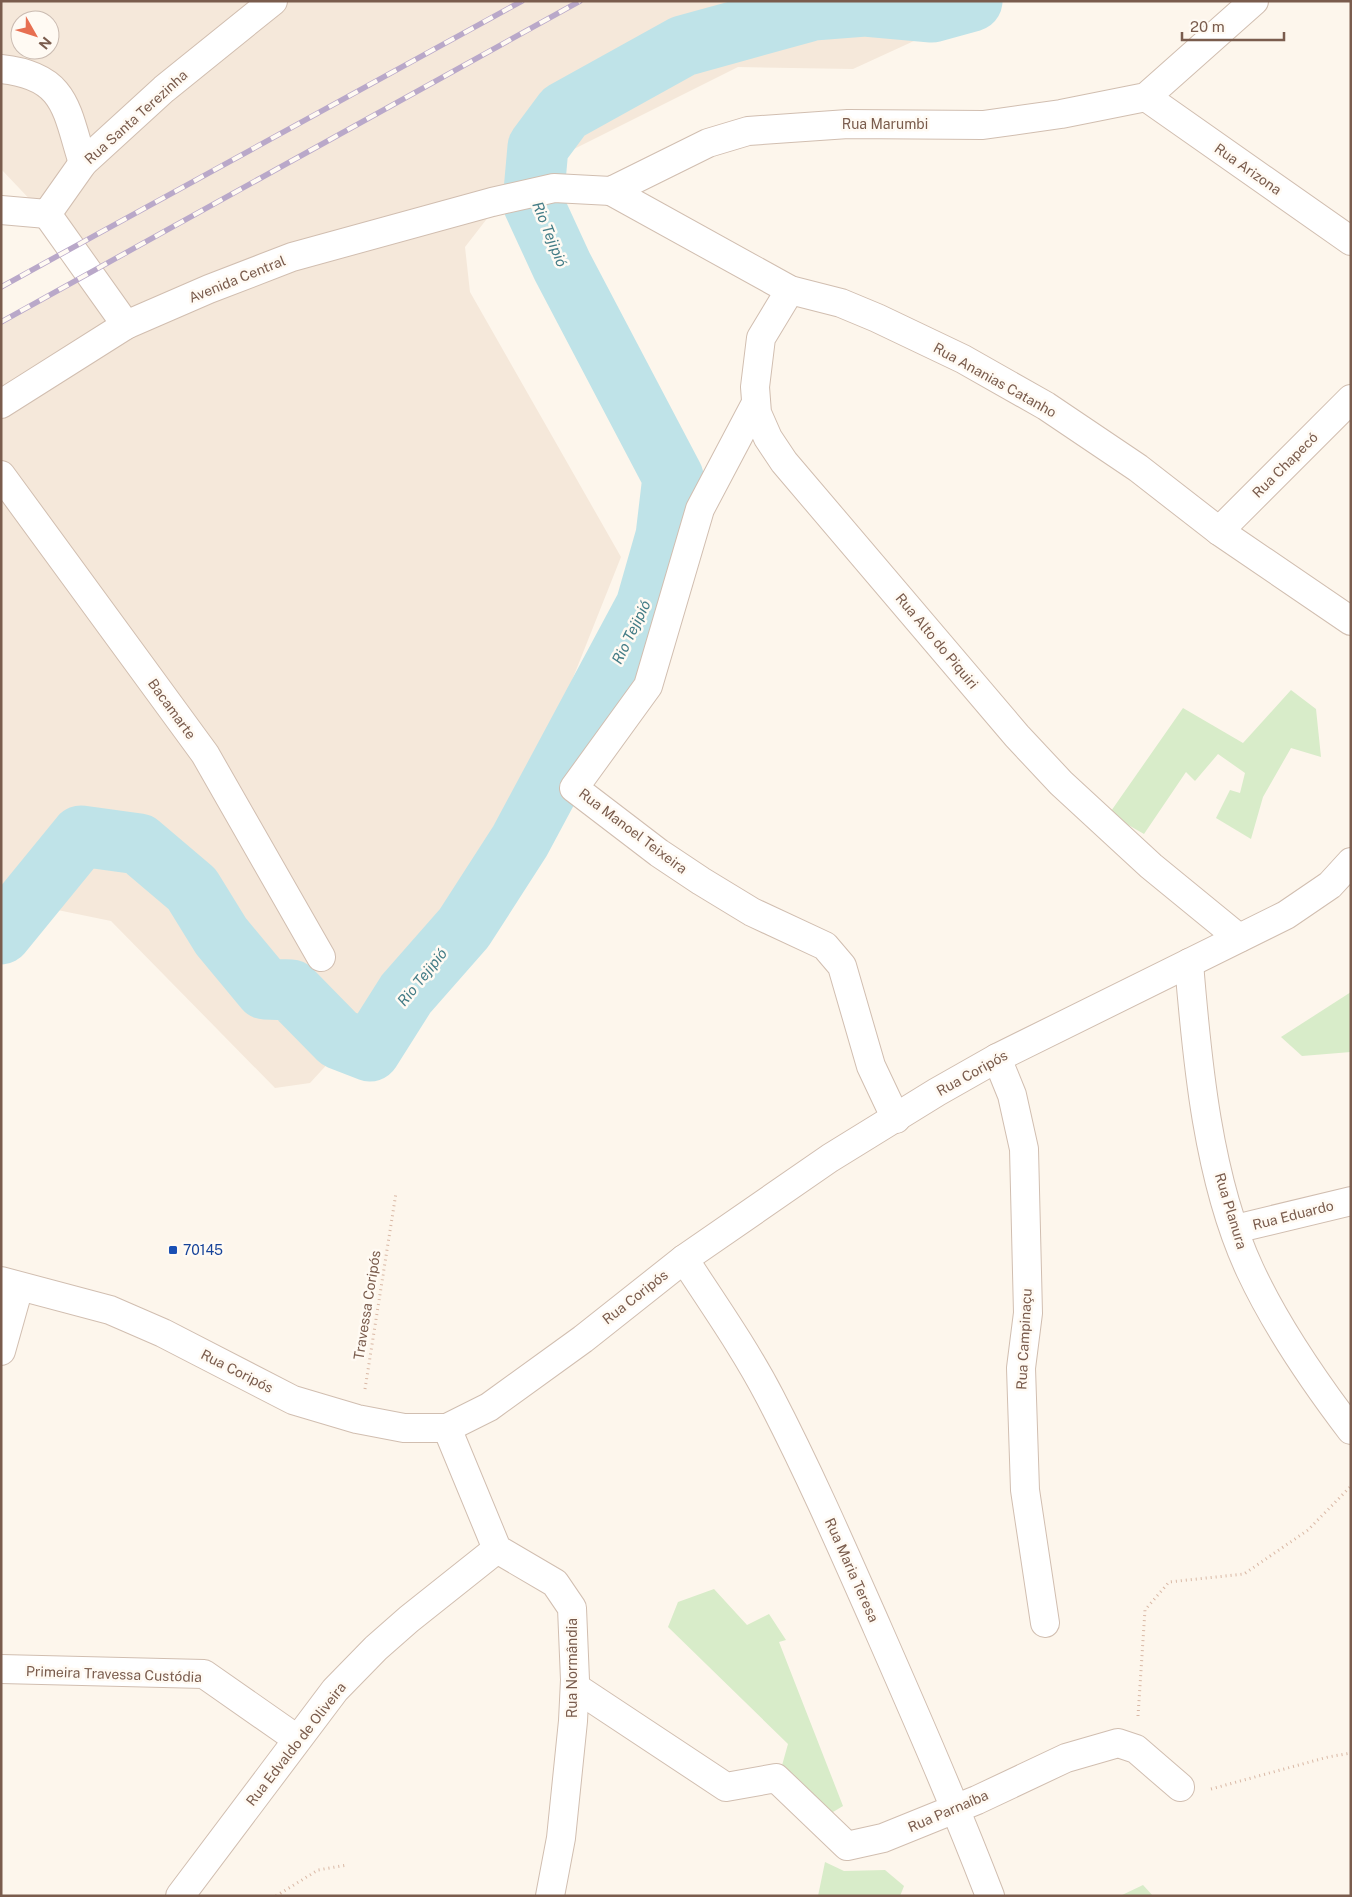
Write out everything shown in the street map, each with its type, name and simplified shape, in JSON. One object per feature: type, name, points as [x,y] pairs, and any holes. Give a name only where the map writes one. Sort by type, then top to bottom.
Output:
[{"type":"street","name":"Rua Santa Terezinha","points":[[47,214],[83,164],[164,90],[273,1]]},
{"type":"street","points":[[1146,98],[1254,1]]},
{"type":"street","points":[[1,69],[26,73],[47,82],[62,99],[83,164]]},
{"type":"street","name":"Rua Marumbi","points":[[611,191],[708,143],[748,130],[848,124],[983,125],[1061,114],[1146,98]]},
{"type":"street","name":"Rua Arizona","points":[[1146,98],[1351,241]]},
{"type":"street","name":"Avenida Central","points":[[1,404],[126,325],[209,289],[292,257],[492,202],[554,188],[611,191]]},
{"type":"street","name":"Rua Ananias Catanho","points":[[611,191],[790,290],[842,303],[971,363],[1046,406],[1107,447],[1219,531],[1351,621]]},
{"type":"street","points":[[1,210],[47,214],[126,325]]},
{"type":"street","name":"Rua Alto do Piquiri","points":[[790,290],[761,338],[755,387],[757,413],[768,438],[784,462],[1017,736],[1061,783],[1151,866],[1238,938]]},
{"type":"street","name":"Rua Chapecó","points":[[1219,531],[1351,400]]},
{"type":"street","name":"Rua Manoel Teixeira","points":[[756,403],[700,509],[648,686],[574,788],[659,853],[701,881],[752,912],[825,946],[842,966],[871,1066],[896,1119]]},
{"type":"street","name":"Bacamarte","points":[[1,475],[205,754],[320,957]]},
{"type":"street","name":"Rua Coripós","points":[[10,1284],[110,1310],[164,1333],[292,1400],[357,1419],[404,1428],[447,1428],[489,1407],[684,1259],[830,1158],[937,1092],[997,1058],[1286,915],[1330,885],[1351,862]]},
{"type":"street","name":"Rua Planura","points":[[1188,963],[1195,1042],[1207,1125],[1226,1203],[1235,1229],[1249,1269],[1281,1328],[1351,1430]]},
{"type":"street","name":"Rua Campinaçu","points":[[997,1058],[1012,1095],[1024,1149],[1028,1313],[1021,1368],[1026,1490],[1045,1623]]},
{"type":"street","name":"Rua Eduardo","points":[[1235,1229],[1351,1201]]},
{"type":"street","name":"Rua Maria Teresa","points":[[684,1259],[739,1344],[770,1397],[836,1532],[956,1808],[990,1896]]},
{"type":"street","points":[[1,1351],[10,1284]]},
{"type":"street","points":[[447,1428],[497,1549]]},
{"type":"street","name":"Rua Normândia","points":[[497,1549],[555,1583],[572,1608],[575,1687],[562,1829],[550,1896]]},
{"type":"street","name":"Rua Edvaldo de Oliveira","points":[[183,1894],[335,1690],[376,1648],[497,1549]]},
{"type":"street","name":"Primeira Travessa Custódia","points":[[1,1669],[204,1674],[297,1739]]},
{"type":"street","name":"Rua Parnaíba","points":[[575,1687],[726,1787],[776,1778],[847,1846],[883,1838],[956,1808],[1066,1758],[1118,1743],[1136,1749]]},
{"type":"street","points":[[1136,1749],[1180,1787]]},
{"type":"path","name":"Travessa Coripós","points":[[357,1419],[363,1398],[376,1326],[396,1193]]},
{"type":"path","points":[[1136,1749],[1145,1610],[1169,1582],[1244,1574],[1308,1530],[1351,1486]]},
{"type":"path","points":[[1180,1787],[1202,1792],[1328,1757],[1351,1753]]},
{"type":"path","points":[[276,1896],[318,1870],[347,1865]]},
{"type":"shaded area","points":[[1,1],[1001,1],[853,69],[738,67],[520,176],[465,247],[470,292],[621,557],[561,708],[409,975],[310,1083],[275,1088],[111,921],[4,899],[1,902],[1,323],[94,267],[1,169]]},
{"type":"green space","points":[[1291,690],[1316,709],[1321,757],[1291,748],[1263,797],[1251,839],[1216,818],[1230,790],[1240,793],[1245,773],[1218,754],[1195,781],[1186,772],[1144,834],[1109,814],[1183,708],[1243,743]]},
{"type":"green space","points":[[1351,992],[1351,1052],[1302,1056],[1281,1037]]},
{"type":"green space","points":[[714,1589],[747,1625],[769,1614],[786,1640],[779,1642],[843,1806],[828,1815],[781,1769],[788,1744],[668,1627],[678,1602]]},
{"type":"green space","points":[[825,1862],[844,1871],[885,1870],[904,1886],[900,1896],[818,1896]]},
{"type":"green space","points":[[1143,1885],[1153,1896],[1120,1896]]},
{"type":"waterway","name":"Rio Tejipió","points":[[1,934],[81,836],[139,844],[192,889],[221,936],[265,989],[291,990],[339,1039],[370,1051],[406,994],[464,928],[520,841],[646,606],[666,536],[673,477],[562,266],[533,203],[538,147],[564,112],[683,46],[813,10],[865,6],[932,12],[972,1]]},
{"type":"railway","points":[[1,287],[522,1]]},
{"type":"railway","points":[[1,322],[580,1]]},
{"type":"place","name":"70145","points":[[173,1250]]}]
